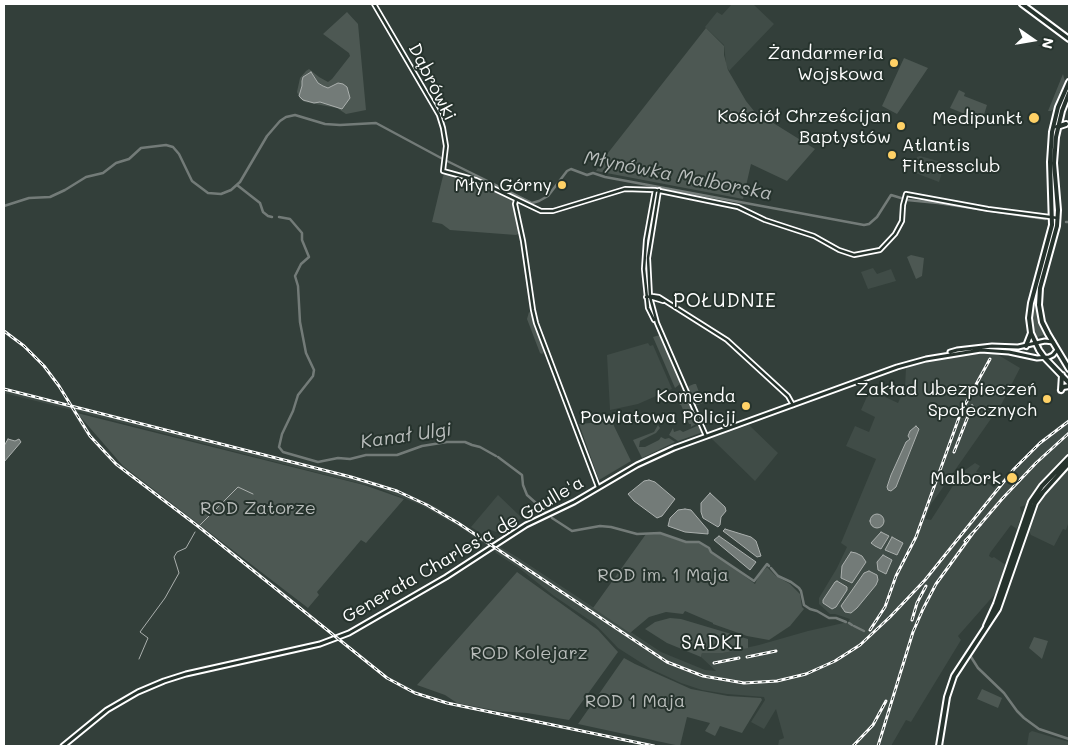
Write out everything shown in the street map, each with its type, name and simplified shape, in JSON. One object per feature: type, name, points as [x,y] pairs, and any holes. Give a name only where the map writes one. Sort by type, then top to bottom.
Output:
[{"type":"main road","points":[[1022,4],[1069,41]]},
{"type":"main road","points":[[1062,375],[1061,390],[1069,384],[1062,375],[1044,357],[1035,343],[1029,318],[1050,234],[1052,217],[1051,140],[1058,107],[1069,82]]},
{"type":"main road","points":[[1069,93],[1057,127],[1054,163],[1058,218],[1040,288],[1039,300],[1042,322],[1069,368]]},
{"type":"main road","points":[[1057,127],[1066,124]]},
{"type":"main road","points":[[1026,346],[1032,333]]},
{"type":"main road","points":[[943,355],[971,348],[992,346],[1014,348],[1042,341],[1053,342]]},
{"type":"main road","points":[[943,355],[992,350],[1044,357],[1051,356],[1057,350]]},
{"type":"main road","name":"Generała Charles'a de Gaulle'a","points":[[63,746],[107,710],[138,692],[164,681],[186,674],[320,644],[345,635],[446,577],[526,525],[574,502],[649,459],[706,436],[897,367],[943,355]]},
{"type":"main road","points":[[983,632],[996,604],[1031,502],[1042,486],[1069,458]]},
{"type":"main road","points":[[939,746],[952,679],[959,666],[992,620],[1000,604],[1035,503],[1069,463]]},
{"type":"street","name":"Dąbrówki","points":[[374,4],[439,115],[445,138],[443,170],[473,178],[516,200]]},
{"type":"street","points":[[598,487],[536,323],[515,204],[516,200],[533,209],[546,211],[618,191],[632,189],[659,190],[738,207],[765,220],[814,236],[839,250],[854,255],[880,250],[895,234],[902,221],[906,194],[985,208],[1058,218]]},
{"type":"street","points":[[655,190],[644,258],[648,297],[657,323],[706,436]]},
{"type":"street","points":[[648,297],[648,258],[659,190]]},
{"type":"street","points":[[648,297],[656,296],[727,340],[788,396],[793,405]]},
{"type":"shaded area","points":[[732,4],[753,4],[774,24],[729,71],[726,64],[724,45],[705,27],[717,12],[722,15]]},
{"type":"shaded area","points":[[311,72],[318,83],[323,86],[328,88],[338,83],[347,87],[350,98],[342,109],[320,102],[314,103],[303,100],[299,96],[303,77]]},
{"type":"shaded area","points":[[920,156],[945,163],[939,182],[913,172],[917,157]]},
{"type":"shaded area","points":[[873,268],[877,274],[891,269],[896,281],[868,289],[861,272]]},
{"type":"shaded area","points":[[648,343],[650,346],[653,345],[672,389],[638,404],[610,410],[607,355]]},
{"type":"shaded area","points":[[973,353],[995,353],[1020,368],[1002,403],[931,504],[925,519],[931,520],[961,473],[975,463],[980,466],[976,472],[981,473],[983,479],[994,488],[1041,440],[1069,418],[1069,454],[1034,493],[1026,505],[1020,507],[1022,514],[1017,529],[1011,525],[990,553],[989,556],[994,557],[1007,566],[995,594],[958,636],[961,640],[911,722],[906,720],[891,746],[860,746],[858,744],[855,746],[778,746],[779,740],[784,738],[776,709],[764,729],[751,722],[765,700],[764,697],[702,690],[681,683],[651,669],[618,648],[595,624],[554,596],[493,549],[500,547],[517,557],[661,652],[705,670],[716,671],[701,657],[702,653],[723,653],[848,622],[850,619],[830,614],[819,604],[819,598],[847,547],[841,543],[876,459],[846,446],[855,426],[869,432],[875,417],[861,410],[870,390],[898,403],[905,388],[906,368],[924,362]]},
{"type":"shaded area","points":[[4,388],[65,403],[72,410],[4,393]]},
{"type":"shaded area","points":[[72,405],[376,482],[436,507],[492,544],[489,546],[421,505],[378,488],[76,411],[93,437],[118,464],[193,521],[336,636],[333,637],[204,532],[109,460],[86,434],[73,413],[75,409]]},
{"type":"shaded area","points":[[749,425],[778,453],[755,481],[711,438]]},
{"type":"shaded area","points":[[916,426],[919,429],[896,487],[891,491],[888,490],[887,487],[891,475],[906,442],[910,439],[908,436],[910,431]]},
{"type":"shaded area","points":[[8,439],[15,441],[19,439],[21,442],[4,462],[4,446]]},
{"type":"shaded area","points":[[1069,467],[1069,521],[1066,530],[1063,529],[1054,546],[1031,535],[1029,531],[1043,496]]},
{"type":"shaded area","points":[[644,481],[655,482],[675,499],[662,516],[657,518],[634,501],[628,494]]},
{"type":"shaded area","points":[[710,493],[725,507],[726,511],[721,517],[718,527],[703,518],[701,512],[701,503]]},
{"type":"shaded area","points":[[498,495],[522,518],[496,532],[488,529],[485,536],[471,527]]},
{"type":"shaded area","points":[[678,510],[691,510],[708,530],[708,534],[685,532],[668,526],[670,518]]},
{"type":"shaded area","points":[[874,514],[880,514],[884,521],[880,528],[874,528],[870,524],[870,518]]},
{"type":"shaded area","points":[[725,529],[751,537],[756,541],[761,556],[757,557],[723,531]]},
{"type":"shaded area","points":[[881,532],[889,536],[881,549],[871,543]]},
{"type":"shaded area","points":[[719,536],[756,562],[750,570],[714,540]]},
{"type":"shaded area","points":[[892,537],[903,543],[897,555],[885,550]]},
{"type":"shaded area","points":[[851,552],[862,556],[866,562],[852,583],[841,578],[842,566]]},
{"type":"shaded area","points":[[883,555],[892,560],[886,574],[878,570],[877,562]]},
{"type":"shaded area","points":[[869,571],[877,575],[876,585],[857,608],[851,613],[845,612],[841,606],[864,573]]},
{"type":"shaded area","points":[[837,581],[847,587],[847,590],[836,607],[832,609],[823,603],[823,600]]},
{"type":"shaded area","points":[[340,639],[388,677],[425,695],[461,705],[660,746],[648,746],[430,700],[403,689],[382,676],[337,640]]},
{"type":"shaded area","points":[[1032,731],[1069,742],[1069,746],[1027,746],[1029,733]]},
{"type":"green space","points":[[347,12],[358,24],[366,110],[346,114],[337,108],[305,102],[300,99],[297,92],[300,78],[306,71],[309,69],[328,82],[350,56],[349,53],[323,34]]},
{"type":"green space","points":[[706,28],[724,46],[728,70],[754,111],[815,149],[787,181],[751,164],[743,199],[596,171],[604,158]]},
{"type":"green space","points":[[904,58],[928,68],[897,114],[882,106]]},
{"type":"green space","points":[[1063,74],[1065,82],[1054,109],[1048,111]]},
{"type":"green space","points":[[959,90],[965,93],[964,96],[987,105],[983,118],[974,120],[975,118],[950,108]]},
{"type":"green space","points":[[447,173],[478,182],[512,199],[520,233],[516,235],[450,230],[442,224],[432,222],[443,176]]},
{"type":"green space","points":[[911,255],[924,258],[922,276],[916,279],[907,257]]},
{"type":"green space","points":[[1047,255],[1037,303],[1040,322],[1046,334],[1035,338],[1031,319],[1032,308]]},
{"type":"green space","points":[[529,312],[532,314],[545,351],[542,354],[527,319]]},
{"type":"green space","points":[[660,335],[679,378],[680,384],[675,388],[653,337]]},
{"type":"green space","points":[[696,384],[703,403],[698,405],[693,404],[687,390],[689,386]]},
{"type":"green space","points":[[685,397],[688,399],[698,421],[691,427],[678,402]]},
{"type":"green space","name":"ROD Zatorze","points":[[77,413],[364,485],[404,499],[366,543],[361,540],[317,592],[319,595],[308,608],[123,466]]},
{"type":"green space","points":[[613,421],[631,461],[599,480],[579,424]]},
{"type":"green space","points":[[658,425],[660,428],[656,433],[640,441],[639,447],[645,447],[661,437],[669,438],[675,442],[642,458],[633,440],[654,432]]},
{"type":"green space","points":[[697,426],[703,432],[678,441],[669,435],[673,428],[674,432],[680,430],[683,432]]},
{"type":"green space","name":"ROD im. 1 Maja","points":[[646,534],[661,534],[686,543],[702,543],[713,554],[755,584],[759,575],[767,567],[800,594],[804,609],[790,626],[769,640],[747,636],[713,624],[685,611],[683,614],[666,612],[649,617],[630,633],[593,608]]},
{"type":"green space","name":"ROD Kolejarz","points":[[517,572],[598,630],[618,652],[569,720],[527,713],[498,711],[457,703],[445,695],[417,685]]},
{"type":"green space","name":"ROD 1 Maja","points":[[670,618],[681,619],[748,639],[748,648],[723,653],[702,653],[701,657],[667,643],[645,629],[655,622]]},
{"type":"green space","points":[[1034,637],[1048,641],[1042,659],[1029,648]]},
{"type":"green space","name":"ROD 1 Maja","points":[[624,658],[691,689],[728,696],[761,698],[762,700],[742,733],[720,726],[715,736],[705,731],[710,723],[687,717],[680,746],[578,724]]},
{"type":"green space","points":[[982,689],[1002,698],[998,708],[977,699]]},
{"type":"waterway","name":"Młynówka Malborska","points":[[4,206],[29,198],[50,197],[86,177],[103,173],[116,163],[129,159],[141,148],[166,145],[173,147],[179,154],[192,181],[208,193],[221,194],[231,190],[240,182],[267,136],[280,121],[295,115],[325,124],[376,123],[532,203],[548,196],[567,171],[571,169],[587,175],[593,173],[605,177],[864,225],[869,224],[877,217],[891,195],[901,198]]},
{"type":"waterway","name":"Kanał Ulgi","points":[[237,185],[260,203],[263,212],[272,217]]},
{"type":"waterway","name":"Młynówka Malborska","points":[[907,200],[1045,219]]},
{"type":"waterway","name":"Kanał Ulgi","points":[[279,217],[290,219],[302,233],[302,240],[309,257],[301,264],[295,276],[298,286],[300,322],[306,353],[314,370],[313,376],[298,395],[282,434],[279,447],[283,452],[318,462],[338,458],[350,459],[366,455],[397,455],[422,446],[447,442],[465,442],[480,447],[496,456]]},
{"type":"waterway","name":"Kanał Ulgi","points":[[498,457],[522,475],[527,495],[545,511]]},
{"type":"waterway","points":[[200,525],[238,487],[253,494]]},
{"type":"waterway","name":"Kanał Ulgi","points":[[552,518],[572,531],[600,526],[637,534],[660,533],[686,542],[699,542],[754,581],[767,564],[769,566]]},
{"type":"waterway","points":[[139,659],[148,638],[140,632],[165,598],[179,573],[174,557],[177,552],[186,548],[195,532]]},
{"type":"waterway","points":[[771,568],[778,576],[799,588],[804,605],[829,618],[836,618],[846,622]]},
{"type":"waterway","points":[[854,626],[864,631]]},
{"type":"waterway","name":"Kanał Ulgi","points":[[971,657],[978,668],[1004,693],[1024,718],[1039,729],[1069,739]]},
{"type":"railway","points":[[4,331],[24,346],[44,366],[59,386],[90,436],[116,464],[199,527],[387,678],[415,693],[447,703],[654,746]]},
{"type":"railway","points":[[870,630],[885,607],[896,576],[916,537],[961,412],[990,359]]},
{"type":"railway","points":[[4,389],[351,477],[397,491],[427,505],[458,523],[667,662],[703,676],[744,683],[777,681],[806,674],[835,661],[860,645],[925,580],[1014,469],[1040,443],[1069,421]]},
{"type":"railway","points":[[954,452],[972,406]]},
{"type":"railway","points":[[878,746],[913,632],[936,584],[973,533],[1002,499],[1036,463],[1069,433]]},
{"type":"railway","points":[[965,541],[981,524]]},
{"type":"railway","points":[[912,620],[917,603],[926,586]]},
{"type":"railway","points":[[747,657],[776,651]]},
{"type":"railway","points":[[714,663],[739,658]]},
{"type":"railway","points":[[853,746],[873,725],[886,701]]},
{"type":"place","name":"Żandarmeria Wojskowa","points":[[894,63]]},
{"type":"place","name":"Medipunkt","points":[[1034,118]]},
{"type":"place","name":"Kościół Chrześcijan Baptystów","points":[[901,126]]},
{"type":"place","name":"Atlantis Fitnessclub","points":[[892,155]]},
{"type":"place","name":"Młyn Górny","points":[[562,185]]},
{"type":"place","name":"Zakład Ubezpieczeń Społecznych","points":[[1047,399]]},
{"type":"place","name":"Komenda Powiatowa Policji","points":[[746,406]]},
{"type":"place","name":"Malbork","points":[[1012,478]]},
{"type":"district","name":"POŁUDNIE","points":[[725,301]]},
{"type":"district","name":"SADKI","points":[[712,643]]}]
